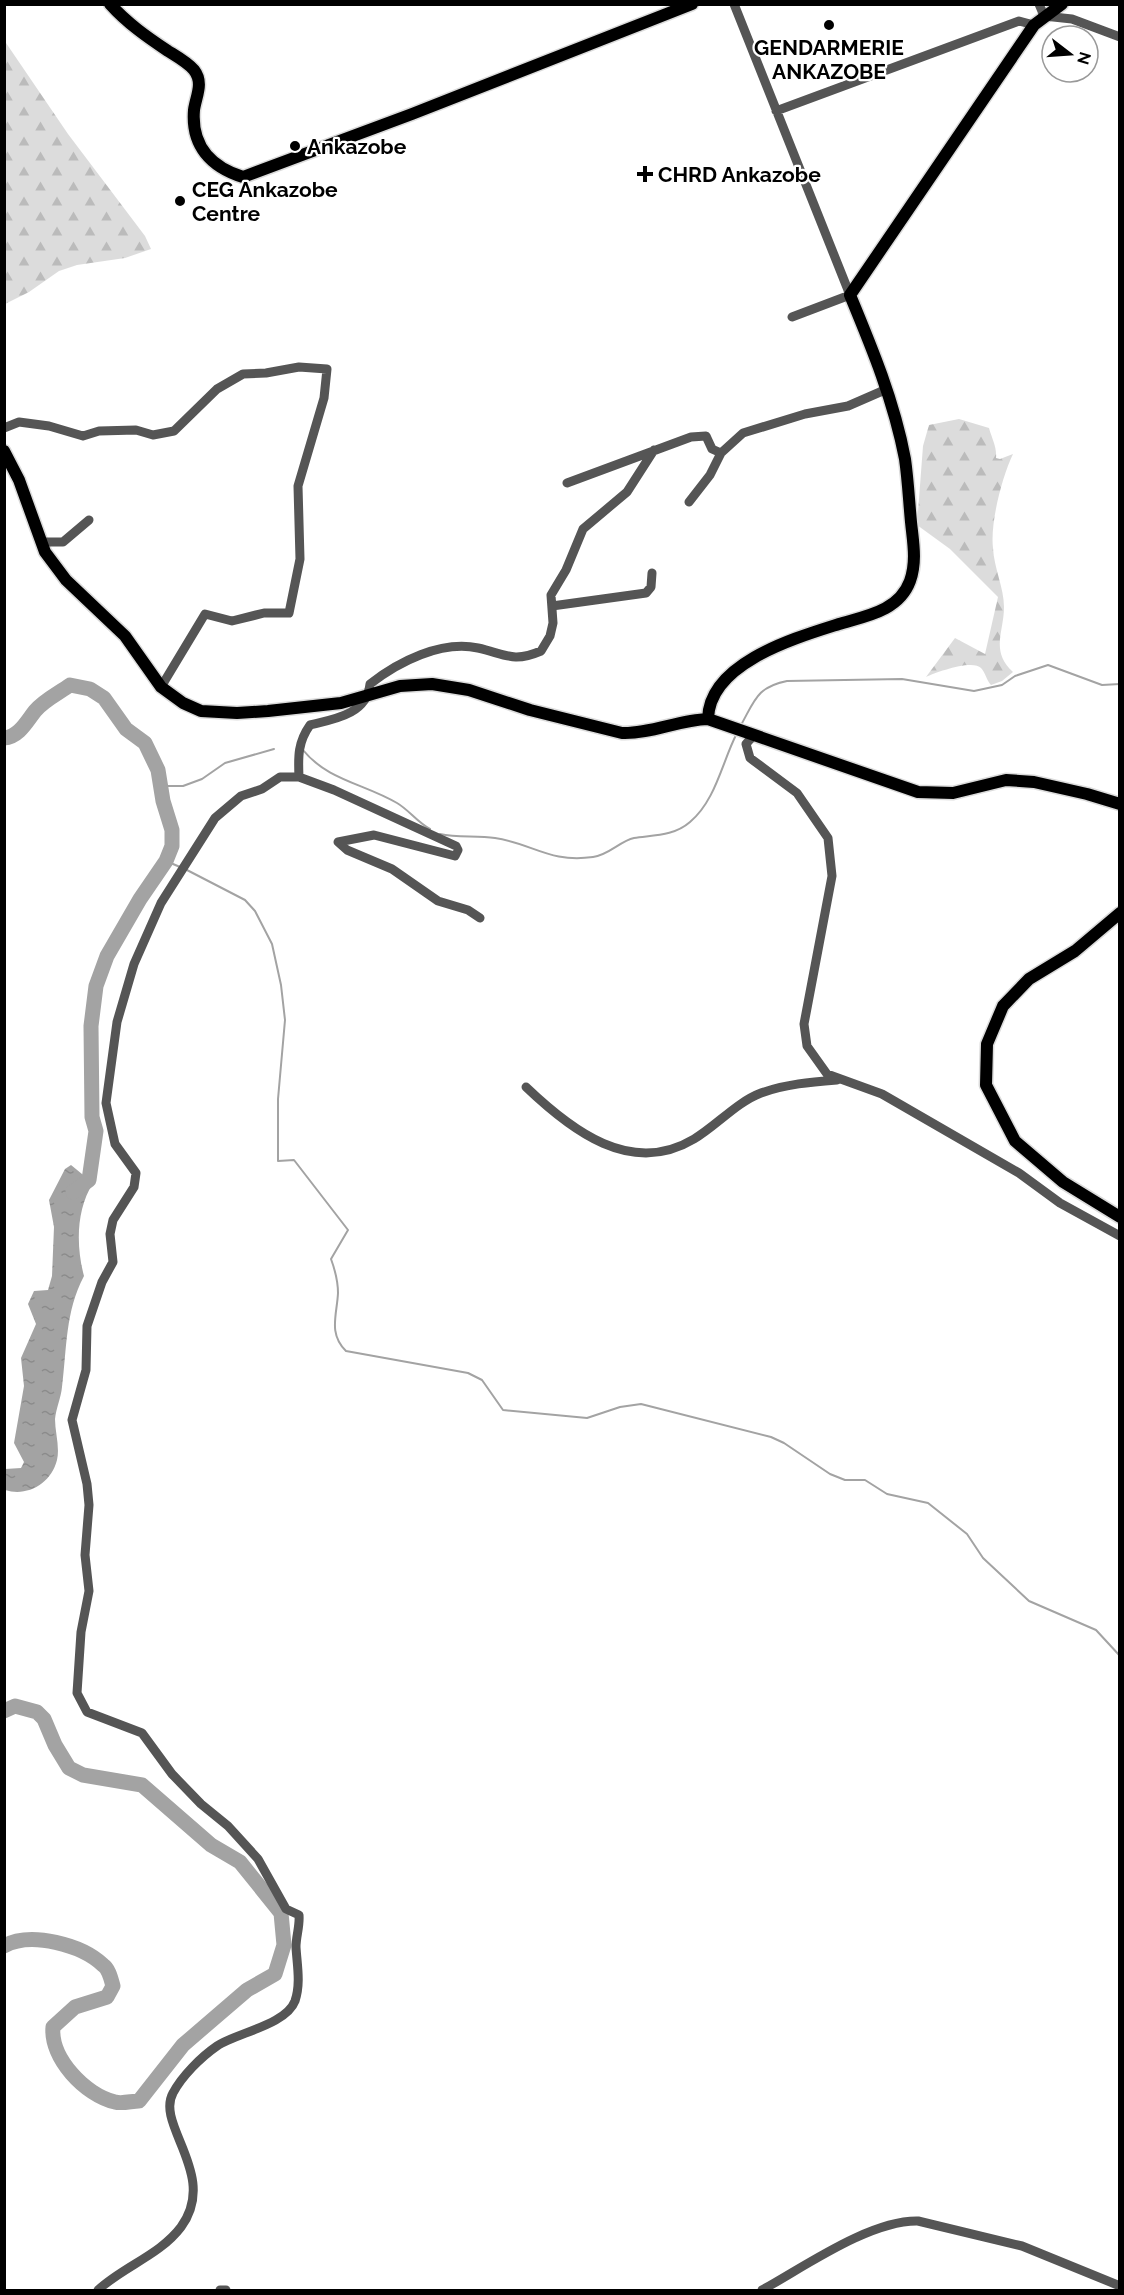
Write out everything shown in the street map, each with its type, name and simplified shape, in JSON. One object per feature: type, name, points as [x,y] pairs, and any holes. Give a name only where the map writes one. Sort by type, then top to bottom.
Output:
[{"type":"main road","points":[[110,4],[121,17],[193,69],[199,86],[194,111],[196,139],[206,157],[223,171],[243,177],[412,114],[692,4]]},
{"type":"main road","points":[[708,719],[708,706],[712,697],[741,664],[785,644],[877,614],[897,600],[910,582],[915,549],[906,469],[887,389],[850,295],[1034,25],[1041,10],[1062,4]]},
{"type":"main road","points":[[4,451],[19,480],[45,552],[66,580],[125,636],[161,687],[183,703],[201,711],[237,713],[340,703],[400,686],[432,684],[469,690],[530,710],[622,733],[633,734],[690,720],[708,719],[918,792],[953,793],[1006,780],[1025,781],[1087,794],[1119,804]]},
{"type":"main road","points":[[1119,914],[1075,951],[1029,979],[1003,1006],[987,1044],[986,1085],[1015,1141],[1063,1182],[1119,1217]]},
{"type":"street","points":[[734,4],[850,295],[792,317]]},
{"type":"street","points":[[1041,10],[1072,19],[1119,38]]},
{"type":"street","points":[[776,111],[1019,21],[1034,25]]},
{"type":"street","points":[[4,428],[19,422],[49,426],[82,436],[99,431],[136,430],[153,435],[174,431],[217,389],[243,374],[299,368],[327,369],[326,391],[298,486],[300,559],[289,613],[264,613],[232,621],[205,614],[161,687]]},
{"type":"street","points":[[689,502],[710,475],[721,453],[743,433],[805,414],[848,406],[887,389]]},
{"type":"street","points":[[567,483],[691,437],[706,436],[712,449],[721,453]]},
{"type":"street","points":[[299,777],[297,752],[302,735],[310,725],[343,718],[359,707],[369,693],[370,684],[408,658],[455,648],[477,648],[513,658],[541,651],[550,636],[551,595],[566,570],[583,529],[627,492],[654,450]]},
{"type":"street","points":[[42,542],[63,542],[89,520]]},
{"type":"street","points":[[552,606],[646,593],[651,587],[652,573]]},
{"type":"street","points":[[749,735],[746,744],[750,758],[797,793],[828,838],[832,876],[804,1024],[807,1046],[827,1074],[882,1094],[1020,1173],[1059,1203],[1119,1236]]},
{"type":"street","points":[[98,2290],[123,2270],[169,2241],[191,2210],[194,2200],[190,2165],[171,2115],[169,2101],[174,2091],[217,2046],[285,2014],[294,2004],[299,1986],[296,1944],[299,1915],[286,1909],[258,1859],[228,1826],[201,1804],[172,1774],[142,1733],[87,1712],[77,1693],[81,1632],[89,1591],[85,1555],[89,1505],[87,1484],[72,1420],[86,1370],[87,1326],[102,1282],[113,1262],[110,1234],[113,1220],[134,1187],[136,1173],[112,1137],[106,1102],[109,1066],[117,1022],[134,964],[161,903],[215,818],[241,796],[262,789],[280,777],[299,777],[334,790],[456,846],[458,850],[455,856],[374,835],[338,842],[347,850],[392,869],[438,901],[468,910],[480,918]]},
{"type":"street","points":[[526,1088],[559,1118],[580,1133],[638,1155],[661,1154],[692,1140],[759,1094],[790,1084],[843,1079]]},
{"type":"street","points":[[762,2290],[882,2225],[906,2221],[1022,2247],[1119,2286]]},
{"type":"street","points":[[220,2290],[226,2290]]},
{"type":"green space","points":[[4,40],[68,134],[145,236],[151,249],[125,258],[77,265],[59,271],[29,292],[5,304]]},
{"type":"green space","points":[[959,419],[989,428],[996,458],[1000,459],[1013,454],[998,500],[993,538],[994,555],[1004,600],[1000,649],[1006,664],[1013,672],[1002,681],[991,685],[981,668],[970,665],[954,667],[926,677],[955,638],[985,654],[998,597],[950,549],[917,525],[923,446],[929,425]]},
{"type":"water","points":[[71,1165],[93,1183],[83,1205],[79,1228],[84,1276],[70,1317],[61,1391],[56,1411],[57,1460],[44,1482],[30,1490],[13,1492],[5,1490],[5,1469],[21,1468],[24,1462],[14,1443],[24,1386],[21,1358],[36,1324],[28,1304],[34,1291],[48,1290],[52,1276],[54,1227],[49,1200],[65,1169]]},
{"type":"waterway","points":[[741,725],[763,691],[787,681],[902,679],[974,691],[1002,685],[1015,676],[1048,665],[1102,685],[1120,684]]},
{"type":"waterway","points":[[4,738],[18,732],[39,707],[70,685],[90,689],[104,698],[126,729],[145,743],[158,770],[163,801],[172,830],[172,846],[166,861],[140,899],[107,956],[96,986],[91,1026],[92,1117],[96,1131],[89,1180],[73,1192]]},
{"type":"waterway","points":[[440,834],[495,838],[553,855],[578,858],[599,856],[634,838],[677,830],[690,822],[706,803],[737,733]]},
{"type":"waterway","points":[[161,786],[183,786],[202,779],[225,763],[274,749]]},
{"type":"waterway","points":[[303,750],[323,768],[385,796],[430,829]]},
{"type":"waterway","points":[[166,861],[180,867]]},
{"type":"waterway","points":[[185,869],[245,900],[255,911],[272,944],[281,985],[285,1020],[278,1099],[278,1161],[294,1160],[348,1230],[331,1259],[338,1289],[335,1331],[340,1344],[346,1351],[468,1373],[482,1380],[503,1410],[587,1418],[620,1407],[641,1404],[771,1437],[784,1443],[830,1474],[845,1480],[865,1480],[887,1494],[928,1503],[967,1534],[983,1558],[1029,1601],[1096,1630],[1120,1656]]},
{"type":"waterway","points":[[4,1711],[15,1706],[37,1712],[44,1719],[55,1745],[69,1768],[83,1775],[142,1785],[211,1845],[240,1862],[281,1913],[284,1945],[275,1974],[247,1990],[183,2045],[139,2101],[121,2103],[104,2098],[81,2083],[63,2063],[54,2039],[53,2027],[75,2007],[107,1997],[113,1986],[107,1969],[82,1951],[56,1942],[28,1940],[4,1946]]},
{"type":"place","name":"GENDARMERIE ANKAZOBE","points":[[829,25]]},
{"type":"place","name":"Ankazobe","points":[[295,146]]},
{"type":"place","name":"CHRD Ankazobe","points":[[645,174]]},
{"type":"place","name":"CEG Ankazobe Centre","points":[[180,201]]}]
